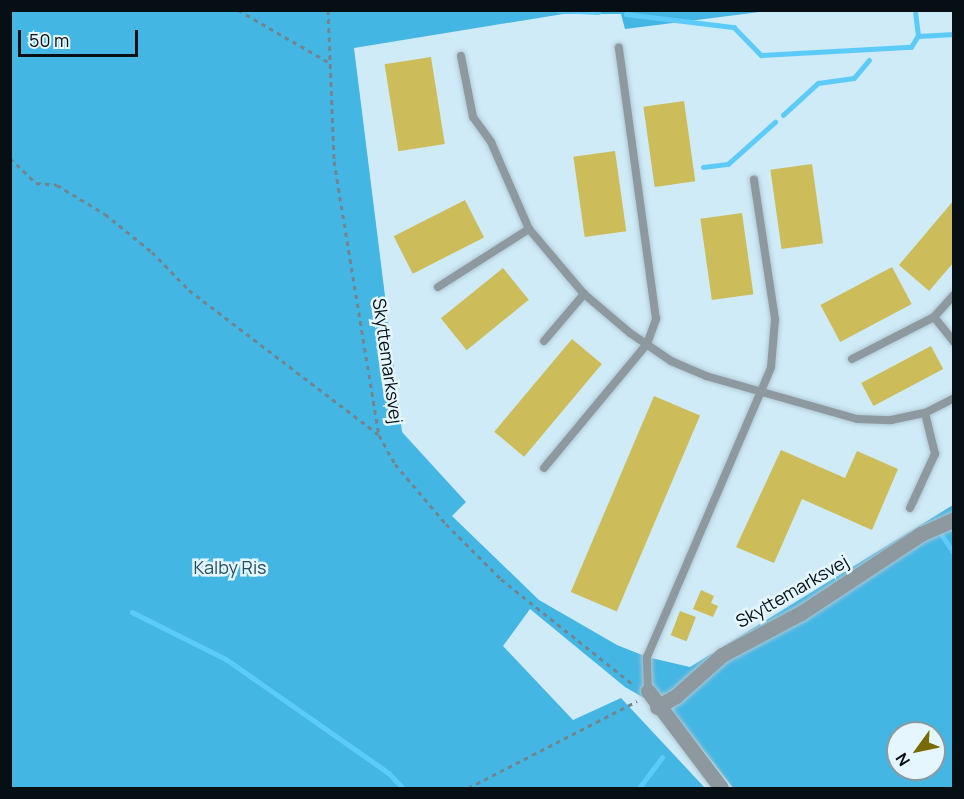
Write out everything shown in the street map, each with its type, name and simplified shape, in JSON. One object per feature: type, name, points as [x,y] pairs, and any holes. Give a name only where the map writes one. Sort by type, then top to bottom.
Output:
[{"type":"street","name":"Skyttemarksvej","points":[[657,707],[676,696],[722,655],[801,613],[921,534],[954,519]]},
{"type":"street","points":[[648,691],[657,707],[720,789]]},
{"type":"lane","points":[[544,468],[647,345],[656,319],[619,48]]},
{"type":"lane","points":[[461,56],[473,117],[491,142],[529,229],[584,294],[647,345],[671,361],[760,393],[857,419],[891,420],[925,413],[954,398]]},
{"type":"lane","points":[[648,691],[647,657],[760,393],[776,344],[775,319],[754,180]]},
{"type":"lane","points":[[438,287],[529,229]]},
{"type":"lane","points":[[544,341],[584,294]]},
{"type":"lane","points":[[852,359],[934,317],[954,295]]},
{"type":"lane","points":[[934,317],[954,342]]},
{"type":"lane","points":[[910,508],[935,454],[925,413]]},
{"type":"path","points":[[238,10],[332,64]]},
{"type":"path","name":"Skyttemarksvej","points":[[328,10],[332,64],[334,161],[379,435],[395,464],[446,525],[501,579],[626,681],[648,691]]},
{"type":"path","points":[[10,158],[36,183],[57,185],[105,214],[152,252],[189,290],[379,435]]},
{"type":"path","points":[[468,789],[629,708],[648,691]]},
{"type":"green space","name":"Kalby Ris","points":[[10,11],[768,11],[625,29],[621,14],[563,14],[354,48],[402,432],[466,502],[452,516],[539,600],[617,645],[647,657],[690,667],[953,505],[953,788],[733,788],[677,717],[625,687],[530,609],[503,646],[573,720],[621,698],[705,788],[11,788]]},
{"type":"building","points":[[431,57],[445,144],[398,151],[385,64]]},
{"type":"building","points":[[684,101],[695,181],[655,187],[643,107]]},
{"type":"building","points":[[615,151],[626,231],[585,237],[573,157]]},
{"type":"building","points":[[812,164],[823,243],[782,249],[770,170]]},
{"type":"building","points":[[465,200],[484,237],[413,274],[394,236]]},
{"type":"building","points":[[954,200],[954,262],[929,291],[899,265]]},
{"type":"building","points":[[742,213],[753,294],[712,300],[700,219]]},
{"type":"building","points":[[892,267],[912,304],[840,342],[820,305]]},
{"type":"building","points":[[503,268],[529,300],[467,350],[441,318]]},
{"type":"building","points":[[572,339],[602,364],[524,457],[494,432]]},
{"type":"building","points":[[931,346],[943,369],[873,406],[861,383]]},
{"type":"building","points":[[654,396],[700,416],[617,612],[571,592]]},
{"type":"building","points":[[781,450],[845,478],[857,451],[898,469],[872,530],[802,499],[774,563],[736,547]]},
{"type":"building","points":[[701,590],[714,596],[711,603],[718,606],[713,617],[693,609]]},
{"type":"building","points":[[680,611],[696,617],[687,641],[671,635]]},
{"type":"waterway","points":[[558,10],[598,12]]},
{"type":"waterway","points":[[626,14],[734,27],[761,55],[911,47],[918,36],[915,10]]},
{"type":"waterway","points":[[918,36],[954,34]]},
{"type":"waterway","points":[[783,115],[818,83],[854,78],[869,60]]},
{"type":"waterway","points":[[703,167],[728,164],[775,122]]},
{"type":"waterway","points":[[942,535],[954,553]]},
{"type":"waterway","points":[[132,612],[226,659],[389,773],[403,788]]},
{"type":"waterway","points":[[639,788],[662,758]]}]
